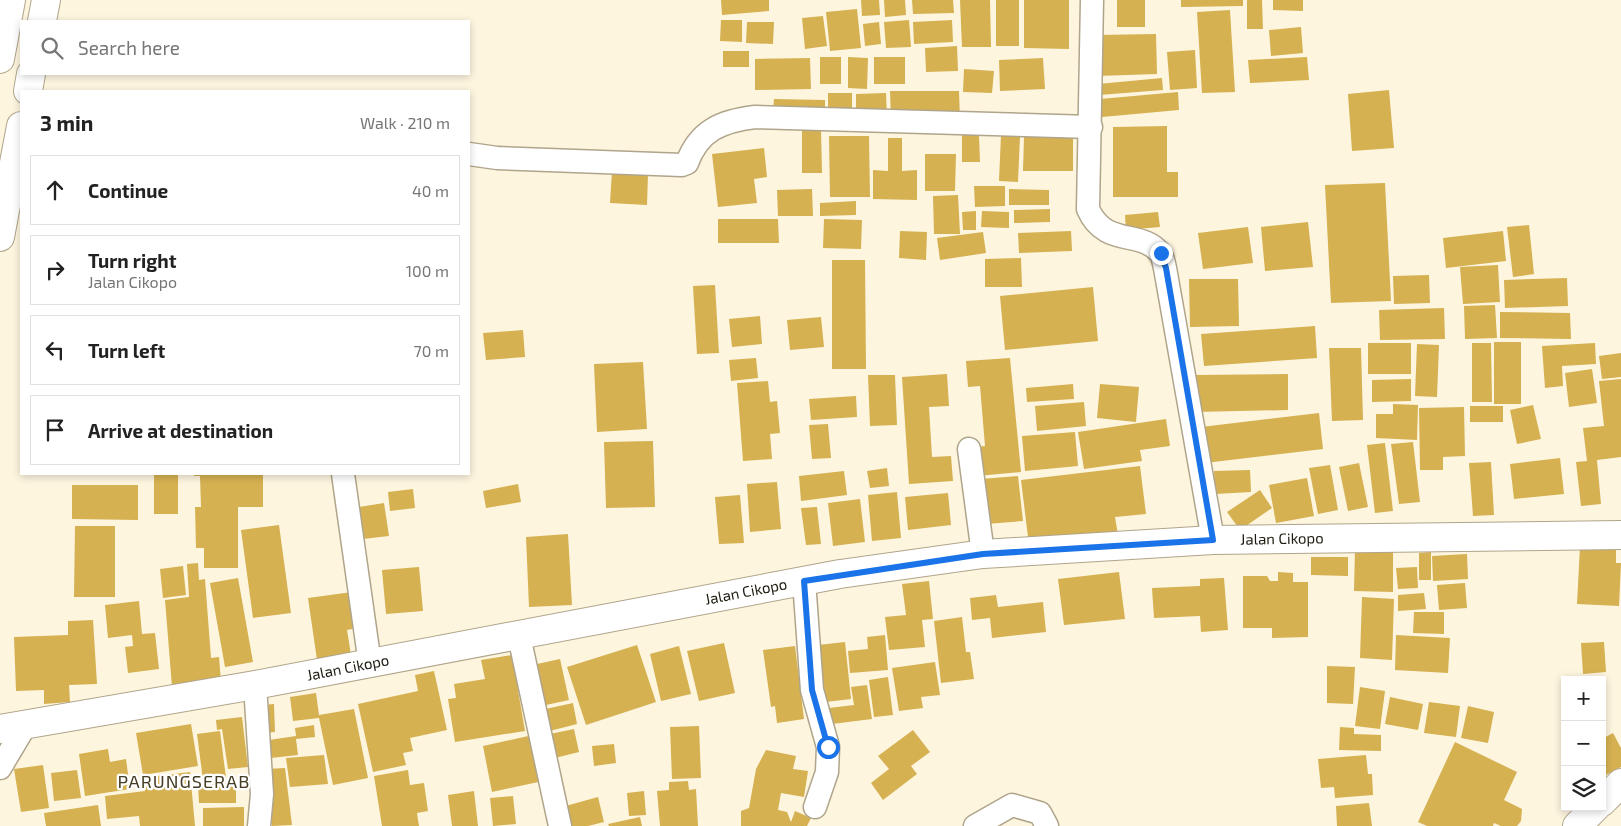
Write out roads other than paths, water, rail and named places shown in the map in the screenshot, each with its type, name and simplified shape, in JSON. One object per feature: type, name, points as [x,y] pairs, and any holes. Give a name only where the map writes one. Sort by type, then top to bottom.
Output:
[{"type":"main road","points":[[0,59],[11,0]]},
{"type":"main road","points":[[42,20],[46,0]]},
{"type":"main road","points":[[28,90],[31,75]]},
{"type":"main road","points":[[0,237],[20,131]]},
{"type":"main road","name":"Jalan Cikopo","points":[[13,728],[255,686],[804,581],[983,554],[1213,540],[1621,535]]},
{"type":"main road","points":[[1606,798],[1621,783]]},
{"type":"main road","points":[[1577,826],[1592,811]]},
{"type":"street","points":[[1092,0],[1088,209],[1094,221],[1103,230],[1149,245],[1161,253],[1166,268],[1213,540]]},
{"type":"street","points":[[470,154],[497,158],[682,165],[687,163],[693,146],[699,139],[713,129],[737,119],[756,117],[1091,127]]},
{"type":"street","points":[[969,449],[983,554]]},
{"type":"street","points":[[343,475],[370,664]]},
{"type":"street","points":[[804,581],[812,690],[828,747],[827,772],[815,807]]},
{"type":"street","points":[[519,636],[560,826]]},
{"type":"street","points":[[255,686],[262,794],[259,826]]},
{"type":"street","points":[[0,768],[13,728]]},
{"type":"street","points":[[975,826],[1012,805],[1040,813],[1047,826]]},
{"type":"district","name":"PARUNGSERAB","points":[[184,782]]}]
